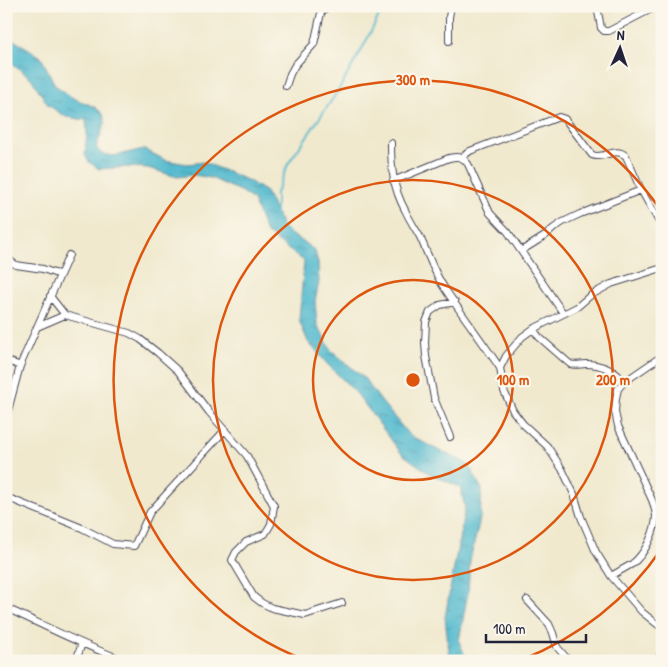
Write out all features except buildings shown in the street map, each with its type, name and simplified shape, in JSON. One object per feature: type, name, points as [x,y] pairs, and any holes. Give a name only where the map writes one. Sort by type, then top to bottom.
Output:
[{"type":"street","points":[[286,86],[295,65],[314,44],[321,13],[328,6]]},
{"type":"street","points":[[450,40],[449,17],[451,6]]},
{"type":"street","points":[[597,6],[601,28],[604,31],[610,31],[657,6]]},
{"type":"street","points":[[461,158],[470,151],[562,118],[565,119],[592,155],[596,157],[616,151],[622,152],[626,156],[641,190],[661,224]]},
{"type":"street","points":[[391,143],[393,181],[404,209],[445,288],[500,368],[504,391],[513,411],[523,424],[547,446],[562,469],[574,494],[581,517],[596,552],[611,576],[642,612],[662,628]]},
{"type":"street","points":[[393,181],[449,158],[457,156],[465,159],[490,213],[508,232],[563,313]]},
{"type":"street","points":[[521,251],[563,222],[641,190]]},
{"type":"street","points":[[6,418],[20,366],[36,326],[69,255]]},
{"type":"street","points":[[6,258],[16,265],[60,274]]},
{"type":"street","points":[[500,368],[506,356],[522,337],[533,329],[577,307],[591,295],[611,284],[662,268]]},
{"type":"street","points":[[50,296],[65,315],[129,333],[158,353],[178,371],[246,456],[274,506],[271,524],[265,534],[246,542],[236,552],[232,560],[254,597],[272,608],[305,615],[342,603]]},
{"type":"street","points":[[450,437],[434,398],[425,343],[426,322],[430,312],[440,305],[455,302]]},
{"type":"street","points":[[36,326],[65,315]]},
{"type":"street","points":[[533,329],[539,337],[570,364],[592,364],[609,369],[616,373],[624,382]]},
{"type":"street","points":[[611,576],[633,563],[643,552],[652,535],[656,518],[654,508],[618,426],[615,412],[618,389],[624,382],[662,356]]},
{"type":"street","points":[[6,360],[20,366]]},
{"type":"street","points":[[6,497],[82,528],[113,544],[134,546],[150,512],[225,430]]},
{"type":"street","points":[[654,508],[662,503]]},
{"type":"street","points":[[527,600],[549,624],[557,647],[569,661]]},
{"type":"street","points":[[6,608],[82,643],[127,661]]},
{"type":"street","points":[[76,661],[82,643]]},
{"type":"street","points":[[656,661],[662,653]]},
{"type":"water","points":[[6,30],[11,39],[41,57],[55,85],[73,98],[95,107],[103,114],[105,123],[96,147],[100,153],[113,156],[144,149],[165,160],[187,164],[204,162],[249,181],[266,192],[285,231],[315,251],[319,282],[315,301],[317,324],[331,350],[364,378],[409,435],[468,464],[482,489],[480,519],[470,560],[468,592],[459,641],[467,661],[450,661],[445,617],[465,507],[460,487],[430,474],[401,453],[357,394],[308,342],[299,320],[304,261],[266,233],[253,200],[242,192],[211,178],[194,175],[177,177],[148,168],[99,169],[89,162],[85,155],[86,120],[66,117],[48,105],[31,78],[6,57]]},
{"type":"waterway","points":[[276,214],[276,193],[288,164],[338,91],[384,6]]},
{"type":"waterway","points":[[282,226],[289,234]]},
{"type":"waterway","points":[[463,653],[471,661]]}]
